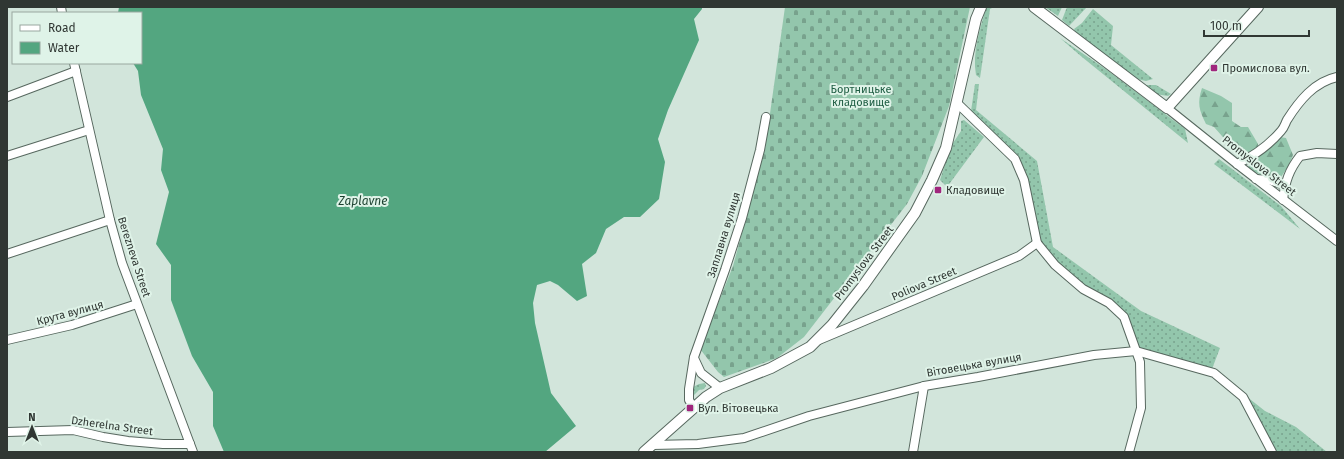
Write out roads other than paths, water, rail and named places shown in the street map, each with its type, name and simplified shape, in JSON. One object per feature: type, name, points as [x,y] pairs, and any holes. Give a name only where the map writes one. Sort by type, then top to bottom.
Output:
[{"type":"street","name":"Promyslova Street","points":[[648,449],[706,397],[720,388],[771,368],[810,347],[832,325],[863,286],[915,213],[946,148],[976,20],[981,7]]},
{"type":"street","name":"Promyslova Street","points":[[1034,7],[1167,108],[1337,241]]},
{"type":"street","points":[[1167,108],[1258,7]]},
{"type":"street","points":[[7,98],[75,67]]},
{"type":"street","name":"Berezneva Street","points":[[75,67],[110,220],[122,263],[192,448]]},
{"type":"street","points":[[1237,164],[1254,156],[1275,138],[1283,130],[1288,120],[1307,94],[1318,84],[1337,77]]},
{"type":"street","points":[[957,103],[1015,159],[1024,180],[1037,243],[1055,265],[1083,289],[1109,303],[1124,317],[1140,362],[1140,408],[1129,452]]},
{"type":"street","name":"Заплавна вулиця","points":[[694,408],[689,400],[689,389],[694,357],[742,218],[760,150],[766,116]]},
{"type":"street","points":[[7,156],[89,130]]},
{"type":"street","points":[[1283,200],[1284,185],[1300,156],[1317,153],[1337,154]]},
{"type":"street","points":[[1256,179],[1269,180],[1284,185]]},
{"type":"street","points":[[7,254],[110,220]]},
{"type":"street","name":"Poliova Street","points":[[817,341],[1019,256],[1037,243]]},
{"type":"street","name":"Крута вулиця","points":[[7,340],[72,325],[137,304]]},
{"type":"street","name":"Вітовецька вулиця","points":[[648,449],[744,438],[812,415],[924,386],[978,378],[1094,355],[1136,351],[1214,373],[1244,397],[1272,452]]},
{"type":"street","points":[[694,357],[701,373],[720,388]]},
{"type":"street","points":[[913,452],[924,386]]},
{"type":"street","name":"Dzherelna Street","points":[[7,432],[73,430],[103,437],[192,448]]},
{"type":"water","name":"Zaplavne","points":[[119,7],[702,7],[694,19],[699,40],[668,110],[658,139],[665,162],[659,199],[640,217],[624,217],[606,229],[596,253],[582,264],[587,296],[577,301],[558,285],[550,281],[537,285],[533,303],[535,323],[551,393],[576,426],[545,452],[224,452],[213,426],[213,392],[192,356],[171,300],[171,265],[156,244],[169,192],[161,170],[163,149],[141,95],[138,71],[134,64],[142,64],[142,12],[118,12]]},
{"type":"place","name":"Промислова вул.","points":[[1214,68]]},
{"type":"place","name":"Кладовище","points":[[938,190]]},
{"type":"place","name":"Вул. Вітовецька","points":[[690,408]]},
{"type":"park label","name":"Бортницьке кладовище","points":[[861,95]]}]
